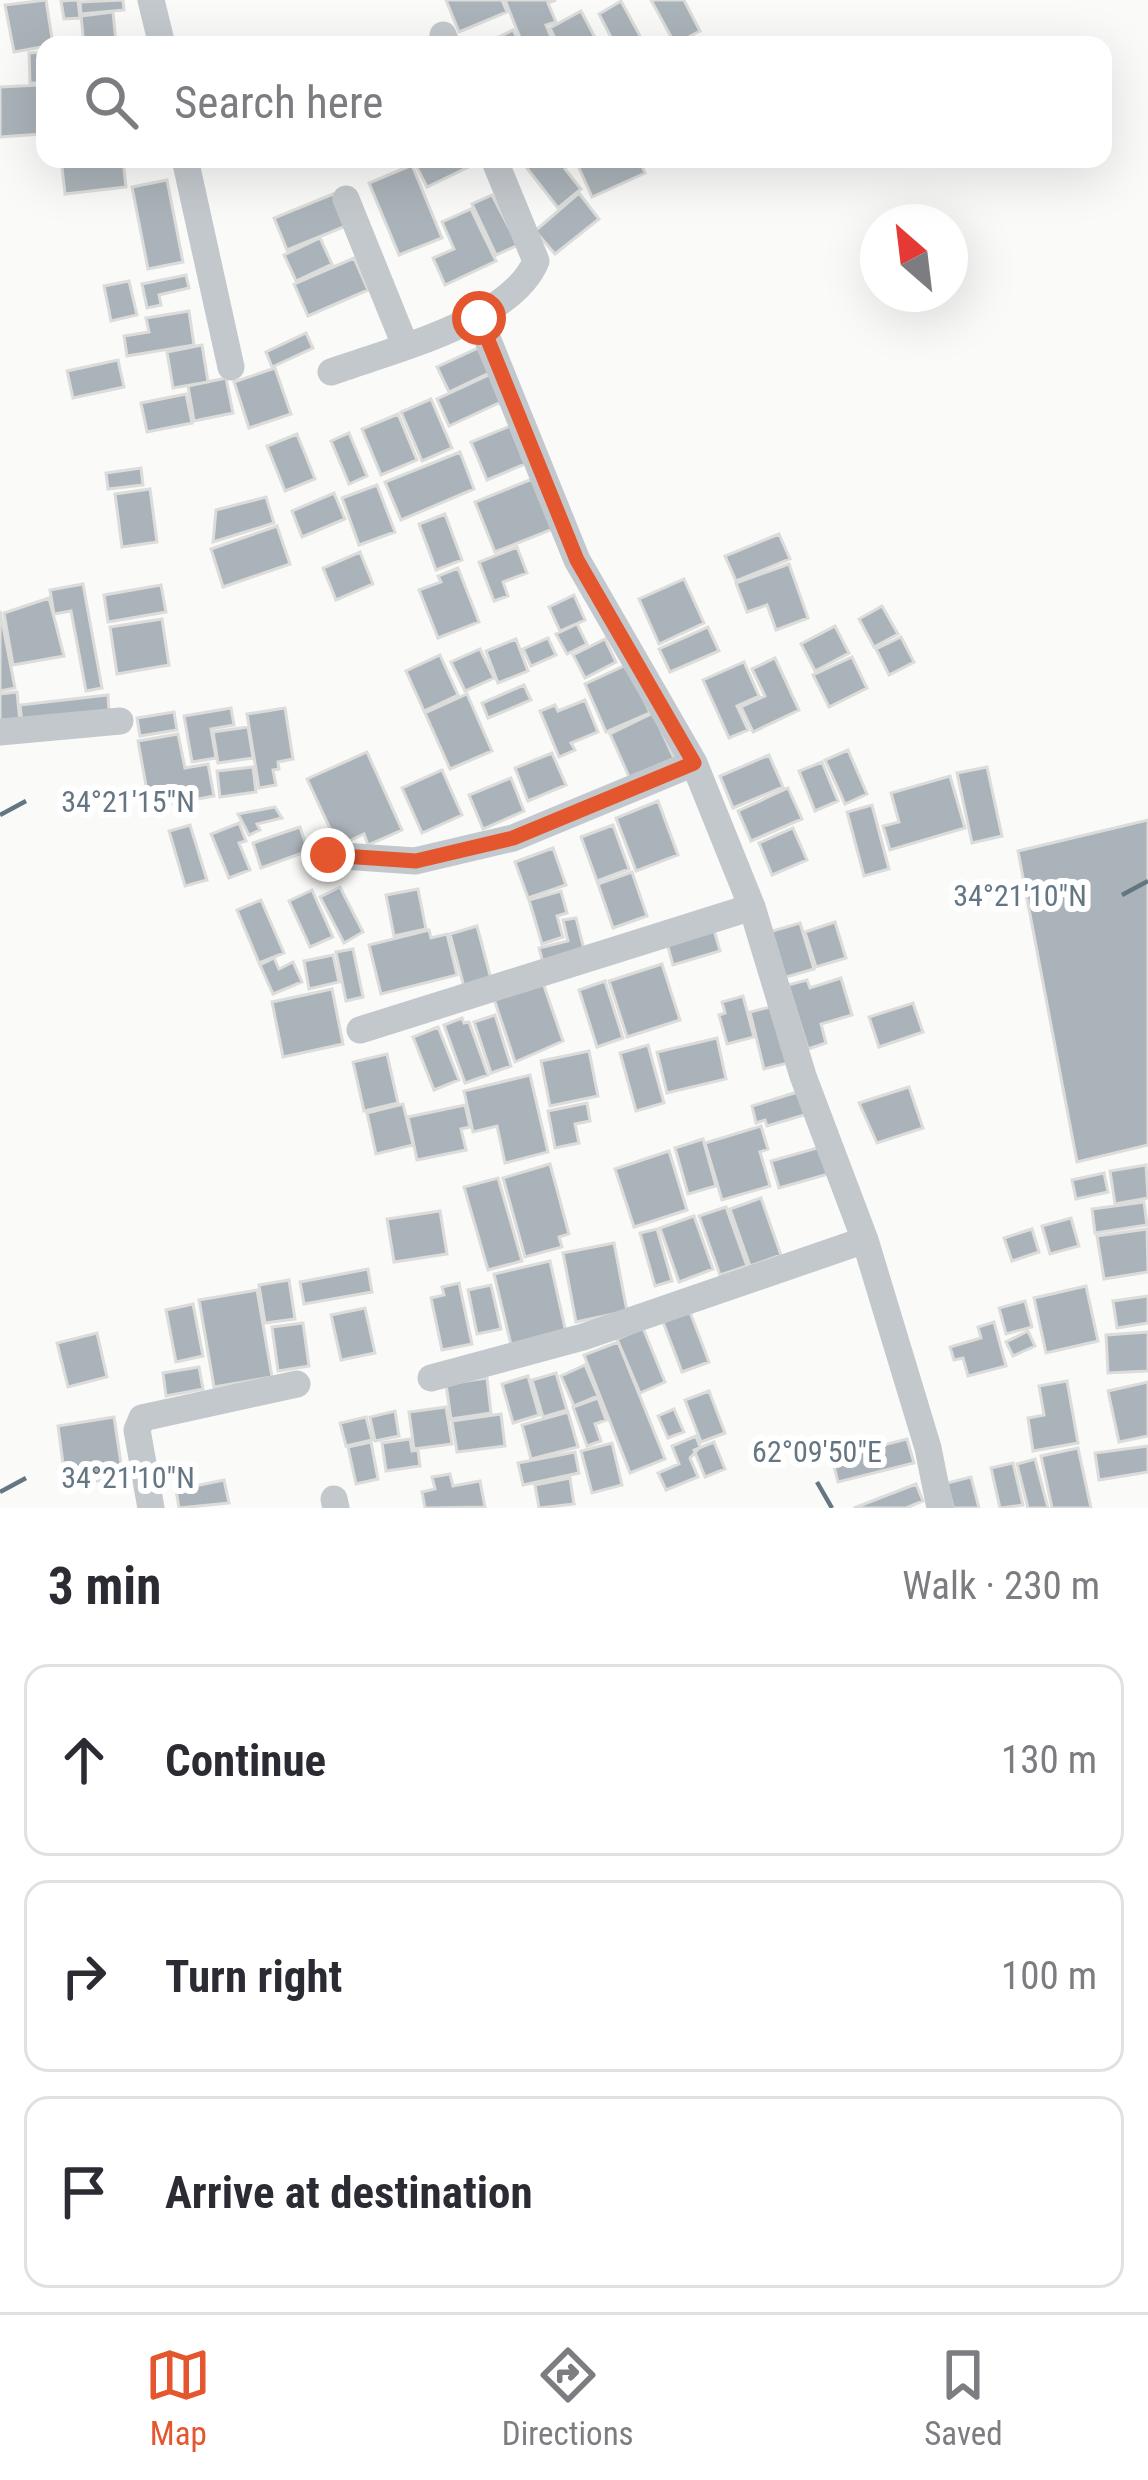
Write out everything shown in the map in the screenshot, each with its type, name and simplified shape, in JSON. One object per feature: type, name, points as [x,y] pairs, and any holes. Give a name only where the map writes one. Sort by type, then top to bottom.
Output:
[{"type":"street","points":[[151,0],[160,36]]},
{"type":"street","points":[[187,168],[231,367]]},
{"type":"street","points":[[331,372],[479,318],[530,274],[536,261],[498,168]]},
{"type":"street","points":[[346,200],[405,345]]},
{"type":"street","points":[[479,318],[577,560],[694,763],[752,907],[803,1076],[866,1240],[928,1448],[940,1508]]},
{"type":"street","points":[[0,732],[120,721]]},
{"type":"street","points":[[328,855],[416,861],[513,838],[694,763]]},
{"type":"street","points":[[360,1030],[752,907]]},
{"type":"street","points":[[431,1378],[584,1337],[866,1240]]},
{"type":"street","points":[[151,1508],[137,1430],[142,1418],[297,1384]]},
{"type":"building","points":[[46,0],[52,36],[36,36],[36,48],[14,52],[5,5]]},
{"type":"building","points":[[78,0],[80,18],[64,19],[61,1]]},
{"type":"building","points":[[123,0],[124,10],[81,14],[80,2]]},
{"type":"building","points":[[446,0],[502,0],[507,12],[459,32]]},
{"type":"building","points":[[505,0],[556,0],[548,3],[556,22],[546,25],[551,36],[519,36]]},
{"type":"building","points":[[651,0],[684,0],[700,31],[671,36]]},
{"type":"building","points":[[621,1],[640,36],[610,36],[599,14]]},
{"type":"building","points":[[581,11],[594,36],[554,36],[550,28]]},
{"type":"building","points":[[113,12],[115,36],[83,36],[81,16]]},
{"type":"building","points":[[29,53],[36,53],[36,83],[30,83]]},
{"type":"building","points":[[36,85],[36,134],[0,137],[0,87]]},
{"type":"building","points":[[62,168],[124,168],[126,187],[65,194]]},
{"type":"building","points":[[413,168],[442,238],[399,255],[369,183]]},
{"type":"building","points":[[417,168],[466,168],[427,187]]},
{"type":"building","points":[[527,168],[566,168],[581,189],[558,208]]},
{"type":"building","points":[[579,168],[643,168],[645,173],[592,197]]},
{"type":"building","points":[[167,180],[183,262],[148,269],[132,187]]},
{"type":"building","points":[[579,193],[599,219],[555,254],[535,231]]},
{"type":"building","points":[[333,194],[346,226],[287,250],[274,218]]},
{"type":"building","points":[[492,195],[518,245],[496,255],[472,204]]},
{"type":"building","points":[[471,209],[496,261],[445,285],[433,258],[454,249],[442,222]]},
{"type":"building","points":[[320,238],[332,264],[296,281],[284,255]]},
{"type":"building","points":[[354,258],[368,290],[308,316],[294,284]]},
{"type":"building","points":[[186,275],[189,288],[159,295],[161,305],[147,308],[142,284]]},
{"type":"building","points":[[129,281],[137,315],[111,321],[104,286]]},
{"type":"building","points":[[189,311],[194,345],[127,356],[124,336],[149,332],[146,318]]},
{"type":"building","points":[[306,333],[313,348],[272,367],[266,352]]},
{"type":"building","points":[[202,345],[208,382],[173,388],[167,352]]},
{"type":"building","points":[[478,348],[489,373],[449,392],[437,367]]},
{"type":"building","points":[[118,360],[124,387],[73,398],[67,371]]},
{"type":"building","points":[[275,368],[291,414],[249,428],[234,382]]},
{"type":"building","points":[[491,374],[503,401],[449,426],[437,399]]},
{"type":"building","points":[[226,378],[233,413],[194,421],[188,386]]},
{"type":"building","points":[[186,394],[192,423],[147,432],[141,403]]},
{"type":"building","points":[[431,399],[452,448],[422,461],[401,412]]},
{"type":"building","points":[[398,414],[417,460],[381,475],[362,429]]},
{"type":"building","points":[[510,426],[525,464],[487,480],[471,442]]},
{"type":"building","points":[[349,433],[367,476],[349,484],[331,441]]},
{"type":"building","points":[[297,434],[315,479],[285,491],[267,446]]},
{"type":"building","points":[[460,452],[474,489],[401,520],[385,482]]},
{"type":"building","points":[[141,468],[143,485],[108,489],[106,473]]},
{"type":"building","points":[[532,479],[553,529],[495,552],[475,502]]},
{"type":"building","points":[[377,485],[395,532],[359,545],[342,498]]},
{"type":"building","points":[[150,489],[157,542],[122,547],[115,494]]},
{"type":"building","points":[[334,493],[345,519],[302,537],[292,511]]},
{"type":"building","points":[[266,497],[274,523],[213,542],[216,510]]},
{"type":"building","points":[[445,514],[462,560],[436,570],[419,524]]},
{"type":"building","points":[[277,526],[290,564],[223,587],[211,549]]},
{"type":"building","points":[[779,534],[790,559],[736,581],[725,556]]},
{"type":"building","points":[[517,547],[527,573],[503,582],[508,596],[494,601],[479,562]]},
{"type":"building","points":[[360,552],[373,584],[336,600],[323,568]]},
{"type":"building","points":[[789,564],[808,618],[776,630],[767,605],[747,612],[736,583]]},
{"type":"building","points":[[458,568],[479,622],[438,638],[419,590],[441,582],[438,576]]},
{"type":"building","points":[[684,579],[704,623],[659,644],[639,599]]},
{"type":"building","points":[[83,584],[102,688],[86,691],[71,611],[54,614],[50,590]]},
{"type":"building","points":[[161,585],[166,612],[108,622],[104,595]]},
{"type":"building","points":[[574,595],[585,620],[560,631],[549,607]]},
{"type":"building","points":[[49,598],[64,656],[13,665],[4,613]]},
{"type":"building","points":[[882,606],[898,634],[874,647],[859,619]]},
{"type":"building","points":[[0,611],[15,688],[0,691]]},
{"type":"building","points":[[162,619],[169,665],[117,674],[110,627]]},
{"type":"building","points":[[577,624],[587,644],[567,654],[556,634]]},
{"type":"building","points":[[835,626],[849,653],[815,671],[801,644]]},
{"type":"building","points":[[708,627],[719,651],[670,672],[659,649]]},
{"type":"building","points":[[901,637],[914,662],[889,675],[876,649]]},
{"type":"building","points":[[548,638],[556,655],[531,666],[523,649]]},
{"type":"building","points":[[516,639],[528,671],[498,683],[486,651]]},
{"type":"building","points":[[605,639],[616,662],[585,678],[573,655]]},
{"type":"building","points":[[480,649],[494,678],[465,691],[451,662]]},
{"type":"building","points":[[440,655],[458,695],[424,711],[406,671]]},
{"type":"building","points":[[852,657],[867,688],[829,707],[813,675]]},
{"type":"building","points":[[775,658],[799,710],[753,732],[741,707],[765,696],[752,669]]},
{"type":"building","points":[[744,662],[759,696],[737,706],[748,730],[729,738],[703,680]]},
{"type":"building","points":[[628,664],[650,713],[606,732],[585,684]]},
{"type":"building","points":[[524,685],[531,700],[488,718],[482,703]]},
{"type":"building","points":[[17,692],[20,722],[0,724],[0,694]]},
{"type":"building","points":[[467,694],[492,751],[450,769],[425,713]]},
{"type":"building","points":[[108,695],[109,712],[22,722],[20,705]]},
{"type":"building","points":[[585,700],[598,732],[571,743],[575,750],[559,757],[540,711],[555,705],[558,711]]},
{"type":"building","points":[[231,708],[234,725],[211,729],[216,758],[192,762],[184,716]]},
{"type":"building","points":[[285,708],[293,759],[278,762],[279,769],[273,770],[276,785],[259,788],[247,714]]},
{"type":"building","points":[[174,712],[177,730],[140,736],[137,718]]},
{"type":"building","points":[[653,713],[674,758],[630,779],[610,734]]},
{"type":"building","points":[[248,727],[253,758],[218,763],[213,732]]},
{"type":"building","points":[[178,734],[185,768],[208,764],[214,796],[150,808],[138,741]]},
{"type":"building","points":[[848,750],[867,794],[845,804],[825,760]]},
{"type":"building","points":[[367,752],[402,830],[368,845],[364,834],[338,846],[307,779]]},
{"type":"building","points":[[552,753],[566,785],[528,801],[515,768]]},
{"type":"building","points":[[769,755],[783,787],[733,808],[720,776]]},
{"type":"building","points":[[822,762],[838,801],[815,811],[799,771]]},
{"type":"building","points":[[253,767],[256,792],[220,797],[217,771]]},
{"type":"building","points":[[987,767],[1002,836],[972,843],[957,773]]},
{"type":"building","points":[[442,770],[462,815],[422,833],[402,788]]},
{"type":"building","points":[[950,776],[965,828],[890,850],[883,826],[899,822],[891,793]]},
{"type":"building","points":[[511,778],[524,811],[483,829],[469,795]]},
{"type":"building","points":[[788,788],[802,819],[751,841],[738,811]]},
{"type":"building","points":[[658,801],[678,855],[636,871],[616,818]]},
{"type":"building","points":[[872,805],[889,869],[864,876],[847,812]]},
{"type":"building","points":[[275,807],[282,818],[257,824],[260,830],[249,835],[238,814]]},
{"type":"building","points":[[1148,820],[1148,1145],[1077,1162],[1018,851]]},
{"type":"building","points":[[239,823],[246,841],[239,843],[250,870],[229,878],[211,834]]},
{"type":"building","points":[[190,825],[207,880],[185,886],[169,831]]},
{"type":"building","points":[[613,825],[629,869],[597,881],[581,837]]},
{"type":"building","points":[[300,827],[308,851],[261,868],[253,843]]},
{"type":"building","points":[[793,828],[807,860],[772,875],[759,843]]},
{"type":"building","points":[[553,848],[566,885],[528,898],[515,862]]},
{"type":"building","points":[[632,872],[647,916],[613,928],[598,884]]},
{"type":"building","points":[[340,887],[363,932],[344,943],[320,897]]},
{"type":"building","points":[[418,889],[426,929],[394,936],[386,895]]},
{"type":"building","points":[[312,890],[333,937],[310,947],[289,901]]},
{"type":"building","points":[[561,891],[567,913],[557,916],[563,937],[542,944],[529,900]]},
{"type":"building","points":[[261,900],[284,953],[259,963],[237,910]]},
{"type":"building","points":[[576,918],[586,957],[544,967],[539,948],[568,941],[563,920]]},
{"type":"building","points":[[835,922],[846,958],[816,967],[805,932]]},
{"type":"building","points":[[800,923],[814,969],[783,978],[769,932]]},
{"type":"building","points":[[477,926],[491,979],[464,987],[450,934]]},
{"type":"building","points":[[713,926],[720,951],[673,965],[666,940]]},
{"type":"building","points":[[429,930],[431,938],[447,934],[457,975],[381,994],[369,945]]},
{"type":"building","points":[[353,949],[363,997],[346,1001],[336,952]]},
{"type":"building","points":[[333,955],[339,982],[309,989],[304,961]]},
{"type":"building","points":[[274,958],[279,969],[293,962],[302,982],[273,994],[260,965]]},
{"type":"building","points":[[662,964],[680,1020],[627,1037],[609,981]]},
{"type":"building","points":[[841,978],[852,1015],[821,1024],[826,1043],[808,1049],[788,985],[807,980],[810,988]]},
{"type":"building","points":[[605,981],[623,1038],[597,1047],[579,990]]},
{"type":"building","points":[[543,983],[563,1041],[515,1062],[494,999]]},
{"type":"building","points":[[332,989],[343,1044],[283,1057],[272,1002]]},
{"type":"building","points":[[743,996],[754,1037],[727,1044],[719,1015],[725,1013],[722,1002]]},
{"type":"building","points":[[913,1003],[923,1032],[879,1047],[869,1017]]},
{"type":"building","points":[[774,1006],[788,1063],[764,1069],[750,1012]]},
{"type":"building","points":[[495,1015],[511,1066],[491,1073],[474,1022]]},
{"type":"building","points":[[462,1018],[469,1022],[488,1075],[465,1083],[444,1025]]},
{"type":"building","points":[[438,1027],[459,1080],[434,1090],[413,1037]]},
{"type":"building","points":[[717,1038],[726,1079],[667,1093],[657,1052]]},
{"type":"building","points":[[648,1045],[664,1103],[636,1111],[620,1053]]},
{"type":"building","points":[[589,1051],[598,1096],[550,1106],[541,1061]]},
{"type":"building","points":[[387,1054],[398,1103],[364,1111],[353,1062]]},
{"type":"building","points":[[530,1075],[548,1152],[505,1163],[497,1126],[473,1132],[464,1091]]},
{"type":"building","points":[[909,1087],[923,1128],[877,1143],[859,1103]]},
{"type":"building","points":[[804,1090],[811,1113],[767,1126],[765,1120],[756,1123],[752,1106]]},
{"type":"building","points":[[587,1103],[590,1121],[575,1124],[579,1143],[555,1148],[548,1111]]},
{"type":"building","points":[[403,1104],[413,1145],[376,1154],[367,1113]]},
{"type":"building","points":[[465,1105],[470,1127],[461,1129],[466,1150],[417,1160],[408,1117]]},
{"type":"building","points":[[761,1126],[768,1149],[760,1152],[770,1186],[722,1200],[705,1143]]},
{"type":"building","points":[[703,1139],[716,1186],[688,1194],[675,1148]]},
{"type":"building","points":[[824,1146],[832,1173],[779,1188],[771,1161]]},
{"type":"building","points":[[669,1151],[687,1210],[634,1227],[615,1169]]},
{"type":"building","points":[[550,1164],[569,1234],[559,1237],[562,1247],[525,1257],[503,1178]]},
{"type":"building","points":[[1146,1165],[1148,1198],[1115,1204],[1110,1171]]},
{"type":"building","points":[[1104,1173],[1108,1192],[1076,1199],[1072,1180]]},
{"type":"building","points":[[498,1178],[522,1261],[488,1270],[464,1187]]},
{"type":"building","points":[[761,1198],[781,1255],[750,1266],[730,1209]]},
{"type":"building","points":[[1144,1202],[1147,1225],[1095,1233],[1092,1209]]},
{"type":"building","points":[[726,1207],[747,1266],[720,1275],[699,1216]]},
{"type":"building","points":[[440,1211],[447,1254],[394,1262],[387,1219]]},
{"type":"building","points":[[694,1216],[713,1269],[679,1282],[660,1228]]},
{"type":"building","points":[[1071,1218],[1079,1246],[1050,1254],[1042,1226]]},
{"type":"building","points":[[657,1229],[672,1281],[655,1286],[640,1233]]},
{"type":"building","points":[[1032,1229],[1039,1252],[1012,1261],[1004,1238]]},
{"type":"building","points":[[1147,1229],[1148,1272],[1104,1279],[1097,1236]]},
{"type":"building","points":[[614,1243],[627,1311],[576,1322],[563,1253]]},
{"type":"building","points":[[550,1261],[567,1337],[512,1349],[494,1274]]},
{"type":"building","points":[[368,1269],[372,1292],[304,1304],[300,1282]]},
{"type":"building","points":[[289,1280],[295,1319],[265,1323],[259,1285]]},
{"type":"building","points":[[459,1283],[472,1344],[442,1350],[431,1298],[444,1295],[442,1287]]},
{"type":"building","points":[[491,1285],[501,1329],[477,1334],[468,1290]]},
{"type":"building","points":[[1086,1286],[1098,1341],[1046,1353],[1034,1298]]},
{"type":"building","points":[[257,1290],[272,1377],[214,1387],[199,1300]]},
{"type":"building","points":[[1148,1296],[1148,1323],[1117,1328],[1113,1301]]},
{"type":"building","points":[[1025,1301],[1032,1327],[1006,1334],[999,1308]]},
{"type":"building","points":[[193,1304],[203,1356],[176,1362],[166,1310]]},
{"type":"building","points":[[365,1308],[375,1353],[341,1360],[331,1315]]},
{"type":"building","points":[[690,1312],[709,1362],[682,1372],[663,1322]]},
{"type":"building","points":[[994,1322],[1006,1366],[968,1376],[963,1358],[954,1360],[950,1347],[981,1338],[978,1327]]},
{"type":"building","points":[[303,1323],[309,1366],[278,1371],[272,1327]]},
{"type":"building","points":[[643,1328],[665,1382],[640,1393],[617,1339]]},
{"type":"building","points":[[1028,1331],[1035,1346],[1013,1356],[1006,1342]]},
{"type":"building","points":[[1148,1332],[1148,1371],[1108,1373],[1106,1335]]},
{"type":"building","points":[[97,1333],[107,1377],[68,1387],[57,1343]]},
{"type":"building","points":[[618,1342],[665,1459],[630,1473],[584,1355]]},
{"type":"building","points":[[585,1365],[598,1396],[574,1406],[561,1376]]},
{"type":"building","points":[[199,1367],[203,1389],[166,1396],[163,1373]]},
{"type":"building","points":[[556,1373],[567,1410],[543,1417],[532,1380]]},
{"type":"building","points":[[528,1376],[539,1415],[513,1423],[502,1384]]},
{"type":"building","points":[[487,1378],[491,1413],[451,1419],[446,1384]]},
{"type":"building","points":[[1067,1381],[1078,1443],[1033,1451],[1028,1418],[1044,1415],[1039,1386]]},
{"type":"building","points":[[1148,1382],[1148,1436],[1119,1442],[1108,1391]]},
{"type":"building","points":[[709,1391],[725,1433],[701,1442],[685,1400]]},
{"type":"building","points":[[598,1398],[606,1420],[595,1424],[601,1441],[587,1446],[573,1407]]},
{"type":"building","points":[[446,1407],[452,1444],[414,1449],[409,1412]]},
{"type":"building","points":[[674,1409],[684,1432],[668,1438],[658,1416]]},
{"type":"building","points":[[395,1411],[399,1436],[375,1441],[370,1417]]},
{"type":"building","points":[[568,1412],[578,1447],[531,1459],[522,1425]]},
{"type":"building","points":[[501,1414],[505,1446],[457,1452],[452,1421]]},
{"type":"building","points":[[114,1417],[123,1477],[66,1486],[58,1426]]},
{"type":"building","points":[[366,1417],[372,1440],[346,1446],[340,1423]]},
{"type":"building","points":[[696,1436],[700,1447],[690,1458],[698,1477],[666,1490],[658,1473],[679,1464],[672,1446]]},
{"type":"building","points":[[410,1439],[412,1451],[418,1450],[420,1466],[386,1471],[382,1443]]},
{"type":"building","points":[[907,1439],[914,1463],[838,1482],[832,1458]]},
{"type":"building","points":[[371,1442],[378,1479],[356,1484],[348,1447]]},
{"type":"building","points":[[714,1442],[725,1469],[705,1477],[694,1450]]},
{"type":"building","points":[[612,1443],[622,1485],[592,1493],[581,1451]]},
{"type":"building","points":[[1148,1446],[1148,1472],[1099,1480],[1095,1453]]},
{"type":"building","points":[[1078,1448],[1091,1508],[1052,1508],[1041,1456]]},
{"type":"building","points":[[575,1452],[579,1473],[523,1485],[518,1463]]},
{"type":"building","points":[[1035,1459],[1048,1508],[1028,1508],[1017,1464]]},
{"type":"building","points":[[1013,1463],[1023,1505],[1000,1508],[991,1468]]},
{"type":"building","points":[[450,1474],[453,1486],[480,1481],[485,1507],[425,1508],[422,1492],[435,1489],[432,1477]]},
{"type":"building","points":[[971,1477],[979,1508],[953,1508],[947,1483]]},
{"type":"building","points":[[570,1478],[574,1504],[539,1508],[535,1485]]},
{"type":"building","points":[[224,1480],[229,1503],[179,1508],[176,1490]]},
{"type":"building","points":[[916,1484],[923,1501],[906,1508],[854,1508]]},
{"type":"route","points":[[328,855],[416,861],[513,838],[694,763],[577,560],[479,318]]}]
